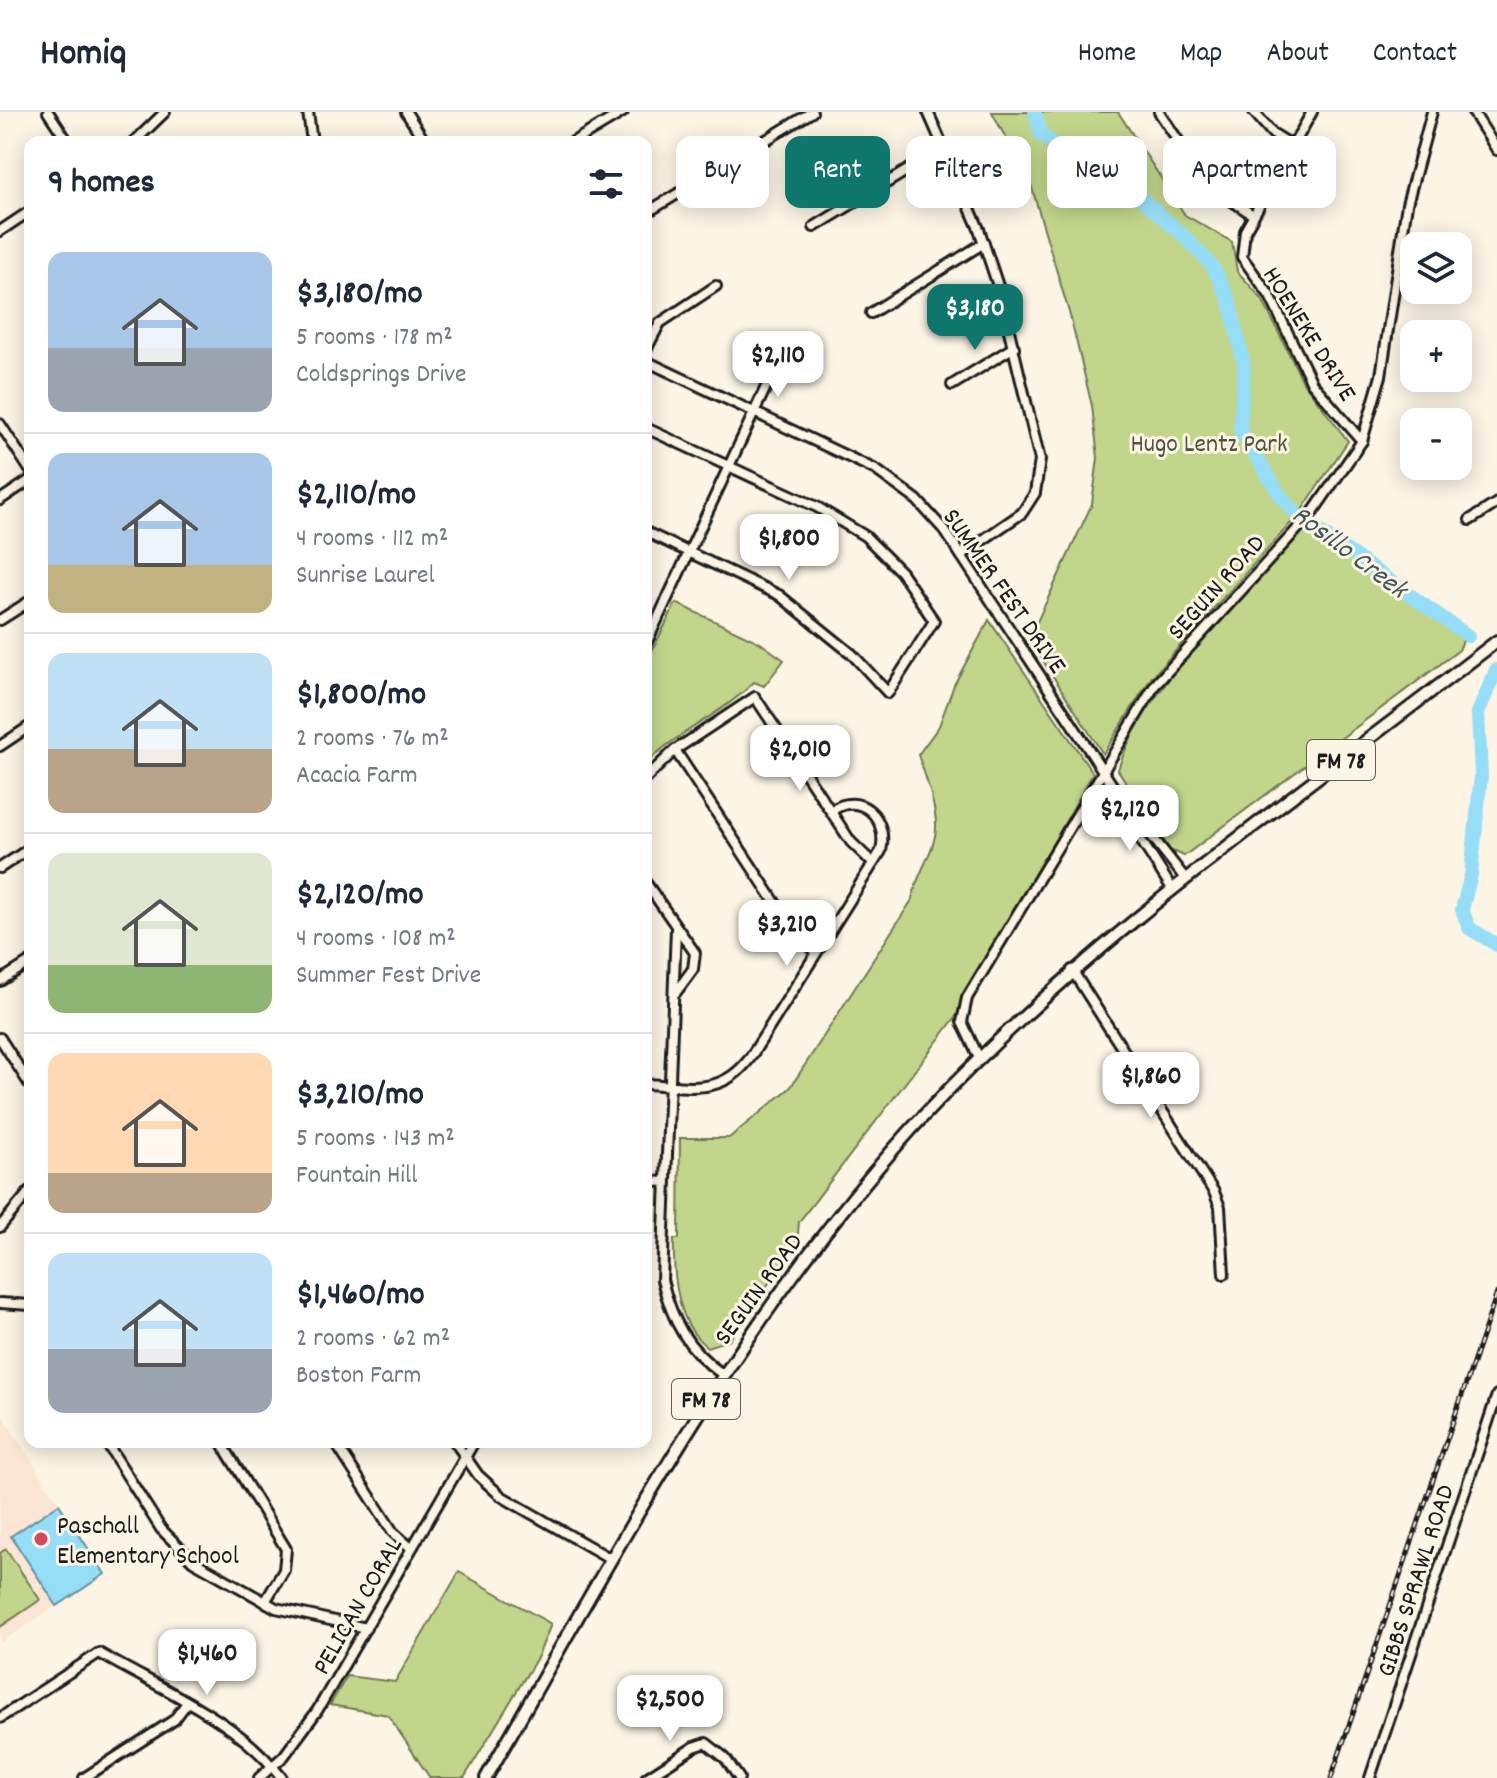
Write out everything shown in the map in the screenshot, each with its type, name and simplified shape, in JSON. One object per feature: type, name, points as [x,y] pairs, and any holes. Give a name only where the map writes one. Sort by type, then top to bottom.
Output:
[{"type":"main road","name":"SEGUIN ROAD","points":[[486,1778],[611,1559],[722,1374],[844,1208],[979,1058],[1072,970],[1171,887],[1497,641]]},
{"type":"street","points":[[48,112],[64,136]]},
{"type":"street","points":[[140,136],[165,112]]},
{"type":"street","points":[[308,112],[311,136]]},
{"type":"street","points":[[406,112],[421,136]]},
{"type":"street","points":[[583,136],[623,112]]},
{"type":"street","points":[[652,209],[812,112]]},
{"type":"street","points":[[928,112],[939,136]]},
{"type":"street","points":[[1159,112],[1208,185],[1253,215]]},
{"type":"street","points":[[1254,112],[1277,136]]},
{"type":"street","name":"HOENEKE DRIVE","points":[[1299,136],[1312,112]]},
{"type":"street","name":"SEGUIN ROAD","points":[[979,1058],[962,1022],[967,998],[1102,769],[1163,674],[1313,512],[1362,441],[1381,376],[1407,204],[1432,112]]},
{"type":"street","points":[[1473,112],[1497,150]]},
{"type":"street","points":[[814,227],[906,171]]},
{"type":"street","points":[[961,555],[1022,513],[1035,493],[1040,460],[1014,347],[984,243],[969,208]]},
{"type":"street","name":"HOENEKE DRIVE","points":[[1257,208],[1241,243],[1247,268],[1270,296],[1312,383],[1362,441]]},
{"type":"street","points":[[1,229],[24,215]]},
{"type":"street","points":[[871,313],[984,243]]},
{"type":"street","points":[[652,338],[660,323],[716,286]]},
{"type":"street","points":[[952,385],[1014,347]]},
{"type":"street","name":"SUMMER FEST DRIVE","points":[[652,364],[895,482],[945,531],[1122,800],[1184,877]]},
{"type":"street","points":[[652,631],[772,374]]},
{"type":"street","points":[[0,424],[24,461]]},
{"type":"street","points":[[652,431],[840,519],[865,536],[901,572],[934,621],[888,693],[852,654],[779,595],[652,535]]},
{"type":"street","points":[[0,500],[24,484]]},
{"type":"street","points":[[1470,520],[1497,503]]},
{"type":"street","points":[[0,620],[24,605]]},
{"type":"street","points":[[652,772],[675,750],[755,697],[851,842],[873,863]]},
{"type":"street","points":[[0,746],[24,730]]},
{"type":"street","points":[[675,750],[792,928],[816,952]]},
{"type":"street","name":"SUMMER FEST DRIVE","points":[[1122,800],[1139,837],[1171,887]]},
{"type":"street","points":[[652,1084],[712,1086],[741,1071],[881,851],[882,829],[870,810],[858,802],[847,801],[831,811]]},
{"type":"street","points":[[0,868],[24,852]]},
{"type":"street","points":[[652,892],[695,953],[696,961],[676,992]]},
{"type":"street","points":[[676,929],[673,964],[676,992],[661,1261],[666,1297],[689,1346],[722,1374]]},
{"type":"street","points":[[0,981],[24,966]]},
{"type":"street","points":[[1072,970],[1214,1192],[1220,1207],[1224,1274]]},
{"type":"street","points":[[0,1038],[24,1073]]},
{"type":"street","points":[[652,1181],[665,1182]]},
{"type":"street","points":[[1,1223],[24,1198]]},
{"type":"street","points":[[0,1303],[24,1305]]},
{"type":"street","name":"GIBBS SPRAWL ROAD","points":[[1370,1778],[1497,1395]]},
{"type":"street","points":[[110,1448],[170,1541],[193,1561],[287,1612],[366,1628]]},
{"type":"street","points":[[225,1448],[284,1542],[284,1570],[265,1602]]},
{"type":"street","points":[[339,1448],[393,1532],[411,1548]]},
{"type":"street","points":[[459,1448],[501,1496],[611,1559]]},
{"type":"street","name":"PELICAN CORAL","points":[[259,1778],[273,1766],[317,1711],[471,1448]]},
{"type":"street","points":[[0,1718],[99,1653],[233,1731],[273,1766],[282,1778]]},
{"type":"street","points":[[84,1778],[174,1720],[186,1704]]},
{"type":"street","points":[[646,1778],[694,1747],[706,1743],[719,1751],[739,1778]]},
{"type":"shaded area","name":"Paschall Elementary School","points":[[0,1412],[105,1574],[0,1643]]},
{"type":"green space","name":"Hugo Lentz Park","points":[[992,112],[1118,112],[1134,136],[1047,136],[1047,208],[1147,208],[1147,157],[1163,181],[1163,208],[1180,208],[1185,215],[1232,242],[1237,271],[1262,299],[1303,382],[1348,441],[1300,513],[1151,678],[1103,754],[1029,639],[1092,504],[1098,458],[1092,406],[1071,319],[1031,185],[1031,136],[1005,136]]},
{"type":"green space","points":[[1307,526],[1464,638],[1459,650],[1184,856],[1170,850],[1118,770],[1130,740],[1172,675],[1228,609]]},
{"type":"green space","points":[[676,603],[759,642],[784,660],[764,686],[754,682],[652,758],[652,651]]},
{"type":"green space","points":[[989,620],[1093,773],[955,1018],[799,1222],[797,1243],[729,1340],[707,1347],[689,1325],[678,1298],[674,1239],[679,1239],[680,1138],[729,1138],[790,1088],[912,900],[936,828],[933,802],[918,755],[939,726],[954,685]]},
{"type":"green space","points":[[6,1549],[40,1600],[0,1627],[0,1553]]},
{"type":"green space","points":[[459,1572],[551,1624],[538,1656],[464,1778],[430,1778],[388,1715],[330,1705],[347,1676],[395,1682]]},
{"type":"water","points":[[59,1504],[105,1574],[57,1606],[11,1536]]},
{"type":"waterway","name":"Rosillo Creek","points":[[1035,112],[1041,135],[1110,183],[1142,199],[1213,267],[1229,299],[1244,365],[1240,430],[1280,495],[1299,517],[1468,636]]},
{"type":"waterway","name":"Rosillo Creek","points":[[1496,670],[1478,713],[1481,775],[1471,875],[1462,909],[1469,928],[1497,945]]},
{"type":"railway","points":[[1331,1778],[1497,1293]]},
{"type":"place","name":"Paschall Elementary School","points":[[41,1539]]}]
